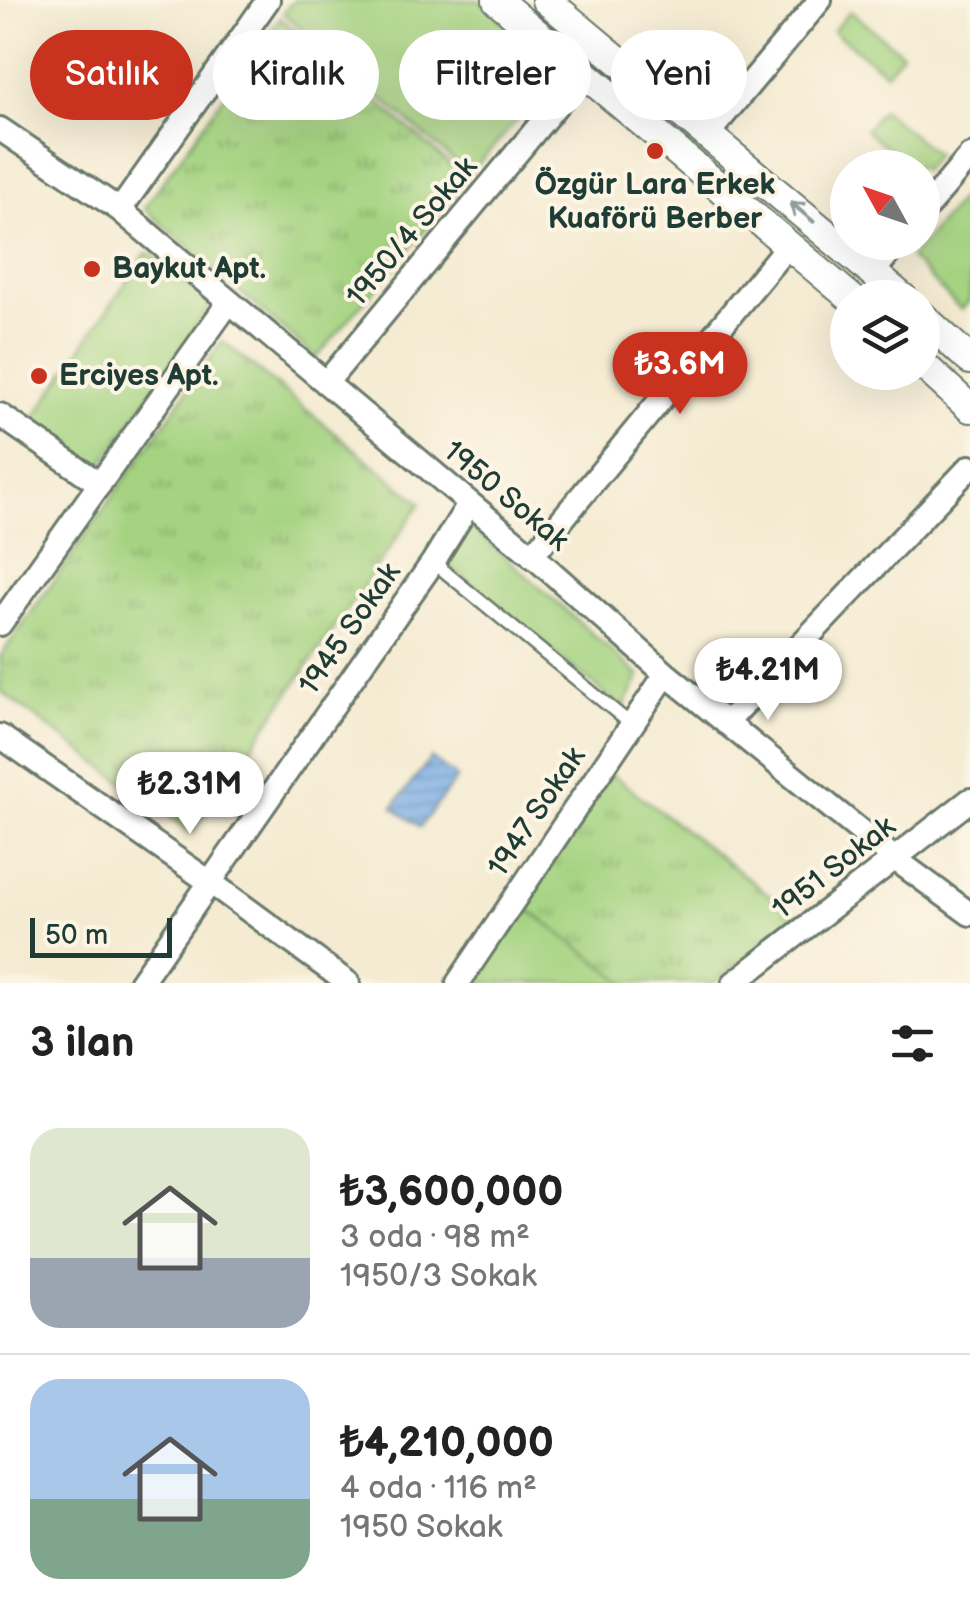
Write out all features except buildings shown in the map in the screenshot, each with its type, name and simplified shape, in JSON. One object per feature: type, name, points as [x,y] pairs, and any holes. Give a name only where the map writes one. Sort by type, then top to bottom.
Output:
[{"type":"street","points":[[120,210],[268,0]]},
{"type":"street","points":[[496,0],[532,30]]},
{"type":"street","points":[[546,0],[883,280]]},
{"type":"street","points":[[687,160],[820,0]]},
{"type":"street","points":[[591,79],[830,280]]},
{"type":"street","name":"1950/4 Sokak","points":[[326,384],[543,120]]},
{"type":"street","name":"1950 Sokak","points":[[0,129],[120,210],[532,556],[666,674],[895,859],[970,914]]},
{"type":"street","points":[[940,192],[970,156]]},
{"type":"street","points":[[532,556],[788,245]]},
{"type":"street","points":[[874,272],[884,260]]},
{"type":"street","points":[[0,624],[229,302]]},
{"type":"street","points":[[940,332],[970,360]]},
{"type":"street","points":[[940,380],[970,408]]},
{"type":"street","points":[[0,415],[100,484]]},
{"type":"street","points":[[726,723],[970,467]]},
{"type":"street","name":"1945 Sokak","points":[[140,983],[469,504]]},
{"type":"street","name":"1947 Sokak","points":[[458,983],[666,674]]},
{"type":"street","points":[[0,736],[348,983]]},
{"type":"street","name":"1951 Sokak","points":[[734,983],[970,800]]},
{"type":"lane","points":[[432,562],[632,725]]},
{"type":"green space","points":[[294,0],[479,0],[516,30],[399,30],[399,113],[379,96],[379,30],[303,30],[283,13]]},
{"type":"green space","points":[[850,11],[902,53],[886,73],[833,31]]},
{"type":"green space","points":[[280,18],[294,30],[271,30]]},
{"type":"green space","points":[[379,103],[468,180],[316,358],[144,208],[213,112],[213,120],[379,120]]},
{"type":"green space","points":[[882,110],[931,150],[890,150],[865,130]]},
{"type":"green space","points":[[407,120],[517,120],[469,174]]},
{"type":"green space","points":[[970,188],[970,300],[961,310],[940,289],[940,280],[932,280],[912,260],[940,260],[940,223]]},
{"type":"green space","points":[[146,253],[211,305],[99,469],[31,423]]},
{"type":"green space","points":[[222,341],[421,503],[192,833],[0,691],[0,657]]},
{"type":"green space","points":[[468,524],[640,676],[623,709],[444,562]]},
{"type":"green space","points":[[610,773],[797,916],[714,983],[626,983],[522,905]]},
{"type":"green space","points":[[522,905],[626,983],[469,983]]},
{"type":"water","points":[[431,758],[457,778],[420,827],[393,807]]},
{"type":"place","name":"Özgür Lara Erkek Kuaförü Berber","points":[[655,151]]},
{"type":"place","name":"Baykut Apt.","points":[[92,269]]},
{"type":"place","name":"Erciyes Apt.","points":[[39,376]]}]
